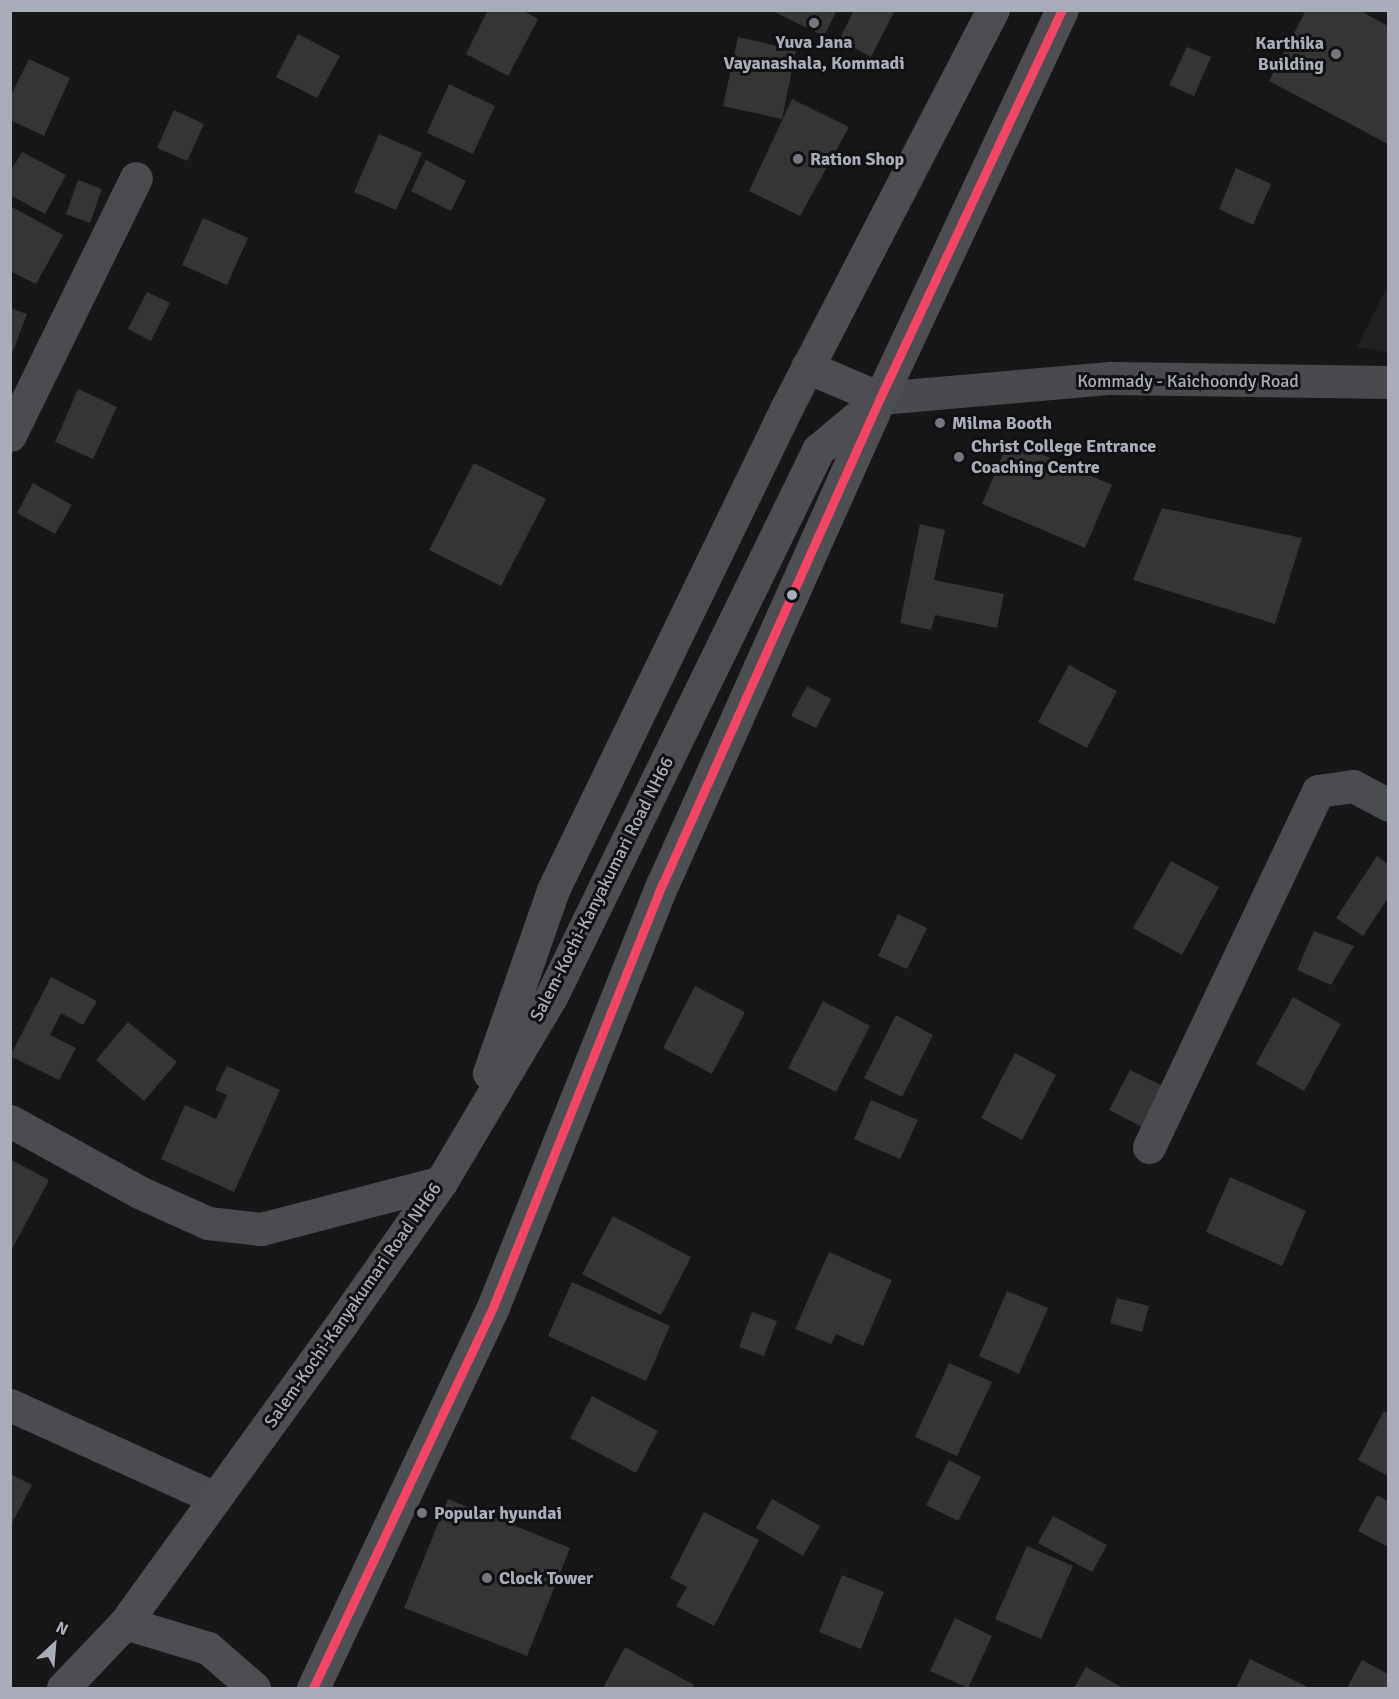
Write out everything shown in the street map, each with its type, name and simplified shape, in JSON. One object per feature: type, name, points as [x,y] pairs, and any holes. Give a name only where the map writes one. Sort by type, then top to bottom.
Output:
[{"type":"highway","points":[[468,1131],[553,890],[807,367],[993,10]]},
{"type":"highway","points":[[807,367],[880,398],[1062,10]]},
{"type":"highway","name":"Salem-Kochi-Kanyakumari Road NH66","points":[[63,1689],[125,1623],[441,1182],[468,1131],[551,998],[818,450],[880,398]]},
{"type":"highway","points":[[125,1623],[208,1648],[255,1689]]},
{"type":"main road","name":"Kommady - Kaichoondy Road","points":[[880,398],[1110,378],[1389,382]]},
{"type":"main road","points":[[313,1689],[493,1307],[663,883],[880,398]]},
{"type":"street","points":[[10,435],[136,178]]},
{"type":"street","points":[[1149,1147],[1318,791],[1353,786],[1389,805]]},
{"type":"street","points":[[10,1121],[139,1192],[208,1222],[261,1229],[441,1182]]},
{"type":"street","points":[[10,1406],[215,1498]]},
{"type":"shaded area","points":[[1388,285],[1388,353],[1357,347]]},
{"type":"building","points":[[488,10],[522,10],[538,19],[508,76],[466,54]]},
{"type":"building","name":"Yuva Jana Vayanashala, Kommadi","points":[[770,10],[837,10],[824,36]]},
{"type":"building","points":[[854,10],[895,10],[871,57],[839,40]]},
{"type":"building","name":"Karthika Building","points":[[1306,10],[1359,10],[1388,26],[1388,144],[1269,81]]},
{"type":"building","points":[[298,34],[340,56],[317,98],[276,77]]},
{"type":"building","points":[[738,37],[796,50],[782,119],[723,106]]},
{"type":"building","points":[[1187,47],[1211,57],[1194,96],[1169,85]]},
{"type":"building","points":[[29,59],[70,78],[44,136],[10,120],[10,97]]},
{"type":"building","points":[[449,84],[495,106],[473,154],[427,133]]},
{"type":"building","name":"Ration Shop","points":[[792,99],[849,127],[800,216],[749,191]]},
{"type":"building","points":[[174,110],[204,124],[187,161],[157,148]]},
{"type":"building","points":[[379,134],[422,153],[396,210],[354,192]]},
{"type":"building","points":[[22,152],[66,175],[45,214],[10,195],[10,172]]},
{"type":"building","points":[[426,160],[466,181],[451,211],[411,191]]},
{"type":"building","points":[[1236,168],[1271,184],[1253,225],[1219,209]]},
{"type":"building","points":[[78,180],[102,189],[90,223],[66,214]]},
{"type":"building","points":[[10,206],[63,235],[36,284],[10,271]]},
{"type":"building","points":[[203,218],[248,238],[227,285],[182,265]]},
{"type":"building","points":[[147,292],[170,303],[151,341],[128,329]]},
{"type":"building","points":[[10,308],[27,314],[13,351],[10,350]]},
{"type":"building","points":[[78,389],[117,407],[93,459],[55,442]]},
{"type":"building","points":[[1009,440],[1112,485],[1085,548],[982,504]]},
{"type":"building","points":[[474,463],[546,499],[501,586],[429,550]]},
{"type":"building","points":[[33,483],[72,505],[55,534],[17,513]]},
{"type":"building","points":[[1162,508],[1302,538],[1275,624],[1133,580]]},
{"type":"building","points":[[920,524],[945,530],[934,580],[1004,594],[997,628],[935,615],[931,630],[900,623]]},
{"type":"building","points":[[1069,665],[1117,691],[1087,748],[1038,722]]},
{"type":"building","points":[[807,686],[831,699],[816,728],[791,716]]},
{"type":"building","points":[[1377,856],[1388,864],[1388,898],[1363,936],[1336,918]]},
{"type":"building","points":[[1171,861],[1219,887],[1182,955],[1133,928]]},
{"type":"building","points":[[898,914],[927,928],[907,969],[878,956]]},
{"type":"building","points":[[1314,931],[1354,946],[1331,985],[1297,970]]},
{"type":"building","points":[[51,977],[97,1001],[83,1025],[61,1013],[50,1035],[76,1048],[59,1080],[10,1056]]},
{"type":"building","points":[[695,986],[745,1012],[712,1074],[663,1048]]},
{"type":"building","points":[[1293,997],[1341,1024],[1304,1091],[1256,1064]]},
{"type":"building","points":[[823,1001],[870,1026],[836,1092],[788,1068]]},
{"type":"building","points":[[896,1015],[933,1035],[902,1097],[864,1078]]},
{"type":"building","points":[[128,1022],[177,1062],[144,1101],[96,1060]]},
{"type":"building","points":[[1015,1053],[1056,1075],[1022,1140],[981,1118]]},
{"type":"building","points":[[227,1066],[280,1090],[234,1192],[161,1159],[185,1105],[216,1119],[227,1095],[215,1090]]},
{"type":"building","points":[[1130,1070],[1167,1088],[1146,1129],[1109,1110]]},
{"type":"building","points":[[871,1100],[918,1120],[900,1159],[854,1139]]},
{"type":"building","points":[[10,1159],[49,1180],[10,1253]]},
{"type":"building","points":[[1230,1177],[1306,1211],[1282,1266],[1206,1232]]},
{"type":"building","points":[[613,1216],[691,1257],[661,1315],[582,1274]]},
{"type":"building","points":[[829,1252],[892,1280],[863,1346],[836,1334],[831,1344],[795,1329]]},
{"type":"building","points":[[572,1282],[670,1326],[646,1381],[548,1336]]},
{"type":"building","points":[[1007,1291],[1048,1308],[1019,1374],[979,1356]]},
{"type":"building","points":[[1117,1298],[1149,1306],[1142,1332],[1110,1323]]},
{"type":"building","points":[[752,1312],[777,1321],[764,1356],[739,1347]]},
{"type":"building","points":[[949,1363],[992,1382],[957,1456],[915,1437]]},
{"type":"building","points":[[592,1396],[658,1431],[636,1473],[570,1438]]},
{"type":"building","points":[[1384,1411],[1388,1413],[1388,1476],[1358,1460]]},
{"type":"building","points":[[949,1460],[981,1477],[958,1521],[926,1505]]},
{"type":"building","points":[[10,1474],[32,1485],[10,1527]]},
{"type":"building","points":[[1377,1495],[1388,1501],[1388,1547],[1358,1531]]},
{"type":"building","name":"Clock Tower","points":[[448,1499],[570,1548],[527,1656],[404,1608]]},
{"type":"building","points":[[772,1499],[820,1526],[803,1556],[756,1528]]},
{"type":"building","points":[[704,1512],[759,1540],[714,1626],[676,1606],[687,1587],[670,1578]]},
{"type":"building","points":[[1053,1516],[1107,1545],[1092,1572],[1038,1543]]},
{"type":"building","points":[[1027,1546],[1073,1566],[1041,1639],[995,1619]]},
{"type":"building","points":[[842,1575],[884,1592],[861,1649],[819,1632]]},
{"type":"building","points":[[955,1618],[992,1636],[968,1688],[930,1671]]},
{"type":"building","points":[[625,1647],[694,1685],[692,1688],[603,1688]]},
{"type":"building","points":[[1250,1659],[1310,1688],[1236,1688]]},
{"type":"building","points":[[1362,1660],[1388,1674],[1388,1688],[1347,1688]]},
{"type":"building","points":[[1086,1667],[1123,1688],[1074,1688]]},
{"type":"transit line","points":[[313,1688],[493,1307],[663,883],[880,398],[1062,10]]},
{"type":"place","name":"Yuva Jana Vayanashala, Kommadi","points":[[814,23]]},
{"type":"place","name":"Karthika Building","points":[[1336,54]]},
{"type":"place","name":"Ration Shop","points":[[798,159]]},
{"type":"place","name":"Milma Booth","points":[[940,423]]},
{"type":"place","name":"Christ College Entrance Coaching Centre","points":[[959,457]]},
{"type":"place","name":"Popular hyundai","points":[[422,1513]]},
{"type":"place","name":"Clock Tower","points":[[487,1578]]}]
